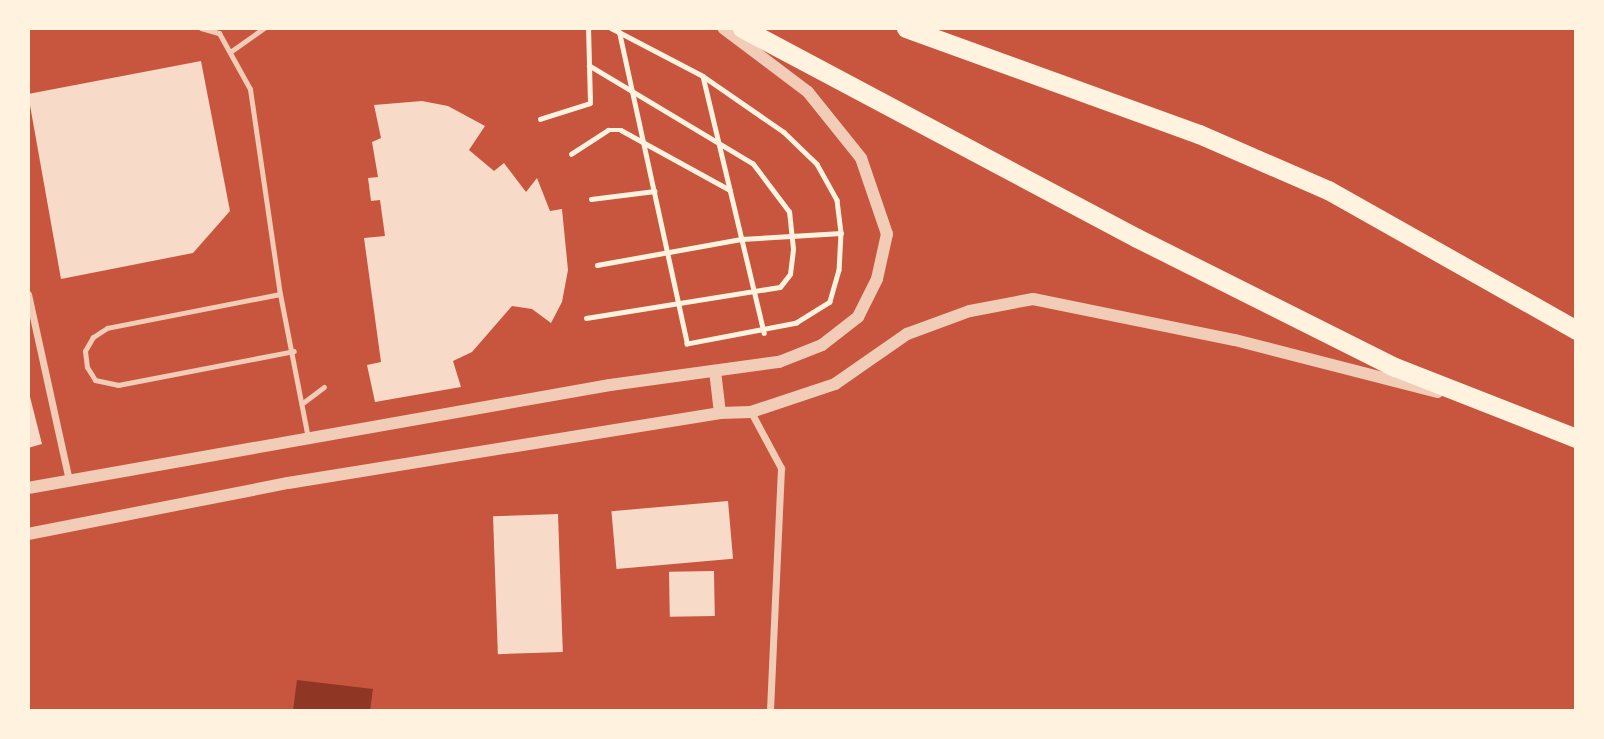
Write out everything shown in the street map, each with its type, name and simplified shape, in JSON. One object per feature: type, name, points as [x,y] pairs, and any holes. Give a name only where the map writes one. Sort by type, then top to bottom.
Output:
[{"type":"highway","points":[[742,28],[1161,250],[1395,367],[1576,438]]},
{"type":"highway","points":[[906,28],[1199,134],[1328,190],[1576,330]]},
{"type":"street","points":[[28,488],[308,438],[779,362],[822,345],[858,317],[877,279],[887,234],[861,158],[808,92],[723,28]]},
{"type":"street","points":[[28,294],[69,481]]},
{"type":"street","points":[[28,534],[288,483],[720,412],[751,412],[835,384],[907,334],[970,311],[1033,299],[1235,340],[1501,408]]},
{"type":"street","points":[[715,371],[720,412]]},
{"type":"street","points":[[751,412],[781,468],[771,711]]},
{"type":"lane","points":[[201,28],[219,33],[250,89],[280,294],[304,402],[308,438]]},
{"type":"lane","points":[[230,52],[264,28]]},
{"type":"lane","points":[[280,294],[107,328],[93,337],[85,351],[88,367],[95,380],[117,385],[294,351]]},
{"type":"lane","points":[[304,402],[324,387]]},
{"type":"path","points":[[540,119],[590,103],[588,28]]},
{"type":"path","points":[[611,28],[619,32],[702,76],[784,132],[817,164],[836,200],[841,233],[839,270],[830,302],[797,323],[764,333],[687,344],[619,32]]},
{"type":"path","points":[[586,318],[755,295],[780,287],[790,274],[792,236],[789,212],[753,163],[718,139],[589,66]]},
{"type":"path","points":[[702,76],[764,333]]},
{"type":"path","points":[[572,154],[608,130],[621,130],[644,147],[730,190]]},
{"type":"path","points":[[592,199],[654,191]]},
{"type":"path","points":[[597,265],[741,239],[841,233]]},
{"type":"shaded area","points":[[297,680],[373,689],[370,711],[293,711]]},
{"type":"building","points":[[201,61],[230,211],[193,253],[61,279],[28,94]]},
{"type":"building","points":[[422,101],[448,106],[485,126],[469,150],[494,171],[504,163],[526,192],[537,178],[550,211],[562,209],[568,270],[562,302],[551,323],[532,309],[512,306],[472,352],[453,361],[461,387],[375,402],[367,365],[381,362],[364,238],[385,236],[380,200],[371,201],[368,178],[378,177],[372,142],[381,138],[374,105]]},
{"type":"building","points":[[28,389],[42,444],[28,448]]},
{"type":"building","points":[[728,501],[733,559],[617,569],[611,511]]},
{"type":"building","points":[[558,514],[563,652],[498,654],[493,516]]},
{"type":"building","points":[[714,571],[715,616],[670,617],[669,572]]}]
